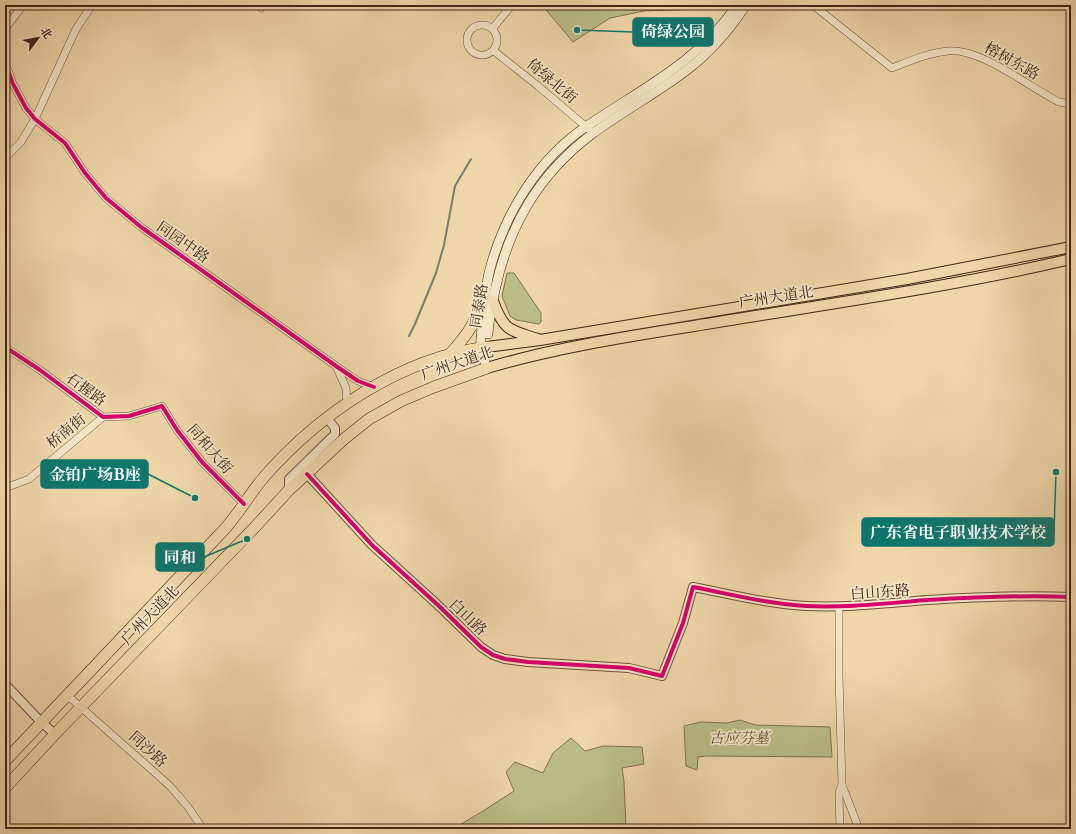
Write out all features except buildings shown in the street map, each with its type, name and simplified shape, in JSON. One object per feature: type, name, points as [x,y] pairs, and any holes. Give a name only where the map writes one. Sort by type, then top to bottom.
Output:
[{"type":"highway","points":[[450,354],[463,340],[489,298]]},
{"type":"highway","name":"广州大道北","points":[[5,761],[228,526],[256,486],[272,468],[327,418],[374,387],[416,366],[450,354],[484,348]]},
{"type":"highway","name":"广州大道北","points":[[5,788],[289,490],[344,439],[379,413],[417,394],[487,368]]},
{"type":"main road","name":"同泰路","points":[[487,368],[484,348],[489,298],[489,273],[506,223],[532,181],[556,151],[586,126],[662,78],[682,63],[714,34],[737,5]]},
{"type":"main road","name":"同泰路","points":[[489,298],[507,247],[524,209],[535,191],[556,165],[593,133],[688,69],[721,39],[746,5]]},
{"type":"main road","name":"广州大道北","points":[[484,348],[907,279],[1071,247]]},
{"type":"main road","name":"广州大道北","points":[[487,368],[537,354],[942,285],[1071,259]]},
{"type":"main road","points":[[489,298],[502,322],[507,328],[540,340]]},
{"type":"main road","points":[[621,326],[624,338]]},
{"type":"street","points":[[5,29],[23,5]]},
{"type":"street","points":[[5,158],[21,142],[35,119],[76,29],[92,5]]},
{"type":"street","points":[[257,5],[261,8],[263,5]]},
{"type":"street","points":[[492,29],[512,5]]},
{"type":"street","name":"榕树东路","points":[[813,5],[892,68],[927,55],[937,53],[954,51],[968,53],[988,61],[1059,102],[1071,104]]},
{"type":"street","points":[[477,26],[486,26],[492,29],[497,36],[498,41],[494,50],[490,54],[480,56],[471,51],[467,42],[469,32],[477,26]]},
{"type":"street","name":"倚绿北街","points":[[494,50],[593,133]]},
{"type":"street","name":"同园中路","points":[[5,62],[13,84],[26,108],[35,119],[65,143],[85,173],[106,198],[121,212],[336,366],[358,381],[374,387]]},
{"type":"street","name":"石握路","points":[[5,347],[40,370],[103,417],[129,416],[162,406]]},
{"type":"street","points":[[336,366],[345,383],[347,404]]},
{"type":"street","name":"同和大街","points":[[162,406],[202,462],[244,504]]},
{"type":"street","name":"桥南街","points":[[5,488],[29,480],[103,417]]},
{"type":"street","points":[[289,490],[289,479],[335,434],[336,428],[327,418]]},
{"type":"street","name":"白山路","points":[[307,474],[372,546],[481,646],[493,655],[505,659],[528,662],[628,668],[662,676],[682,623],[693,587]]},
{"type":"street","name":"白山东路","points":[[693,587],[779,603],[805,606],[840,607],[989,597],[1071,596]]},
{"type":"street","points":[[840,607],[839,675],[842,785],[859,829]]},
{"type":"street","points":[[5,684],[41,722],[55,734]]},
{"type":"street","name":"同沙路","points":[[68,695],[170,786],[188,807],[203,829]]},
{"type":"street","points":[[840,829],[839,792],[842,785]]},
{"type":"green space","points":[[542,5],[714,5],[704,9],[644,11],[610,18],[573,42]]},
{"type":"green space","points":[[507,273],[514,273],[541,313],[541,322],[539,324],[516,320],[510,316],[502,296]]},
{"type":"green space","name":"古应芬墓","points":[[740,720],[755,725],[830,727],[832,757],[706,756],[698,757],[697,770],[686,766],[684,726],[701,722],[727,723]]},
{"type":"green space","points":[[571,738],[585,751],[603,746],[642,747],[644,764],[622,768],[626,829],[453,829],[514,791],[506,772],[515,762],[543,773],[553,753]]},
{"type":"waterway","points":[[409,336],[436,273],[444,245],[455,186],[471,159]]},
{"type":"cycle path","points":[[5,62],[13,84],[26,108],[35,119],[65,143],[85,173],[106,198],[141,227],[336,366],[358,381],[374,387]]},
{"type":"cycle path","points":[[5,347],[40,370],[103,417],[129,416],[162,406],[177,430],[202,462],[244,504]]},
{"type":"cycle path","points":[[307,474],[372,545],[439,606],[481,647],[493,655],[505,659],[528,662],[629,668],[662,676],[683,623],[693,587],[778,603],[806,606],[852,606],[982,597],[1071,597]]},
{"type":"place","name":"倚绿公园","points":[[577,30]]},
{"type":"place","name":"广东省电子职业技术学校","points":[[1056,472]]},
{"type":"place","name":"金铂广场B座","points":[[195,498]]},
{"type":"place","name":"同和","points":[[247,539]]}]
